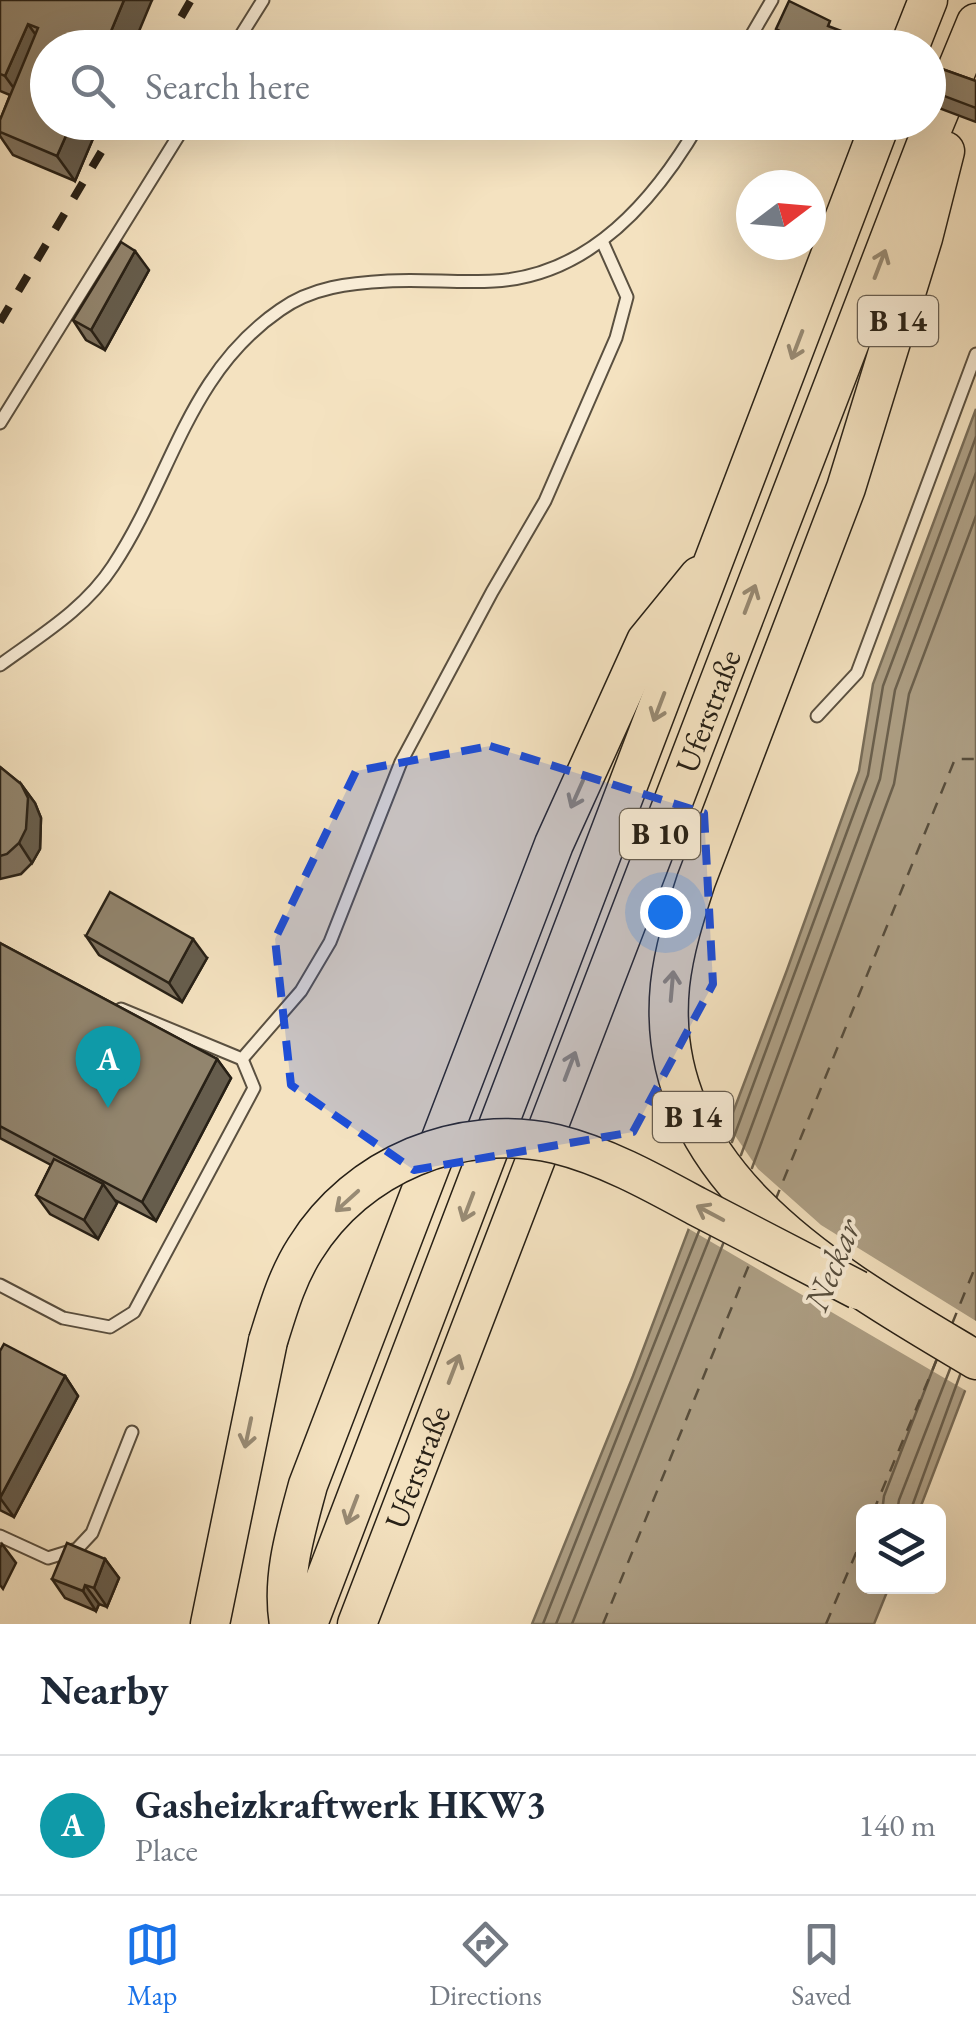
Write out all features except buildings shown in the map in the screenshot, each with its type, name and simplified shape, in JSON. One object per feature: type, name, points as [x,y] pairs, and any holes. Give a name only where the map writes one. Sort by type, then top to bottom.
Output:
[{"type":"highway","points":[[916,30],[928,0]]},
{"type":"highway","name":"B 14","points":[[972,34],[923,238],[865,433],[696,880],[677,943],[670,988],[670,1036],[677,1075],[695,1124],[722,1168],[754,1206],[858,1290],[976,1360]]},
{"type":"highway","name":"Uferstraße","points":[[946,96],[972,34]]},
{"type":"highway","name":"Uferstraße","points":[[308,1624],[874,140]]},
{"type":"highway","name":"Uferstraße","points":[[357,1624],[928,140]]},
{"type":"highway","points":[[289,1624],[287,1585],[308,1485],[554,844],[646,641],[720,551]]},
{"type":"highway","points":[[210,1624],[268,1340],[296,1264],[340,1206],[392,1165],[451,1144],[484,1139],[517,1138],[556,1144],[652,1183],[858,1290]]},
{"type":"lane","points":[[244,30],[262,0]]},
{"type":"lane","points":[[754,30],[772,0]]},
{"type":"lane","points":[[0,422],[176,140]]},
{"type":"lane","points":[[0,665],[86,602],[114,565],[202,392],[237,344],[284,307],[339,284],[415,279],[495,281],[548,272],[602,241],[645,202],[690,140]]},
{"type":"lane","points":[[242,1059],[300,991],[330,942],[401,762],[553,483],[616,338],[627,297],[602,241]]},
{"type":"lane","points":[[817,716],[857,673],[976,354]]},
{"type":"lane","points":[[0,1285],[63,1318],[110,1326],[134,1312],[254,1088],[242,1059],[106,1002]]},
{"type":"lane","points":[[0,1536],[48,1558],[77,1548],[92,1533],[132,1432]]},
{"type":"highlighted area","points":[[490,746],[704,813],[713,984],[633,1132],[414,1170],[291,1085],[275,939],[356,771]]},
{"type":"water","name":"Neckar","points":[[976,409],[976,1362],[922,1504],[856,1504],[856,1594],[886,1594],[874,1624],[532,1624],[633,1376],[787,970],[859,771],[873,684]]},
{"type":"pier","points":[[725,1121],[758,1169],[821,1225],[976,1321],[976,1377],[970,1393],[684,1226]]},
{"type":"ferry route","points":[[775,1201],[955,759],[976,759]]},
{"type":"ferry route","points":[[603,1624],[753,1255]]},
{"type":"ferry route","points":[[952,1324],[976,1265]]},
{"type":"ferry route","points":[[876,1504],[937,1359]]},
{"type":"ferry route","points":[[826,1624],[856,1553]]},
{"type":"railway","points":[[174,30],[191,0]]},
{"type":"railway","points":[[0,322],[108,140]]},
{"type":"place","name":"Gasheizkraftwerk HKW3","points":[[108,1108]]}]
